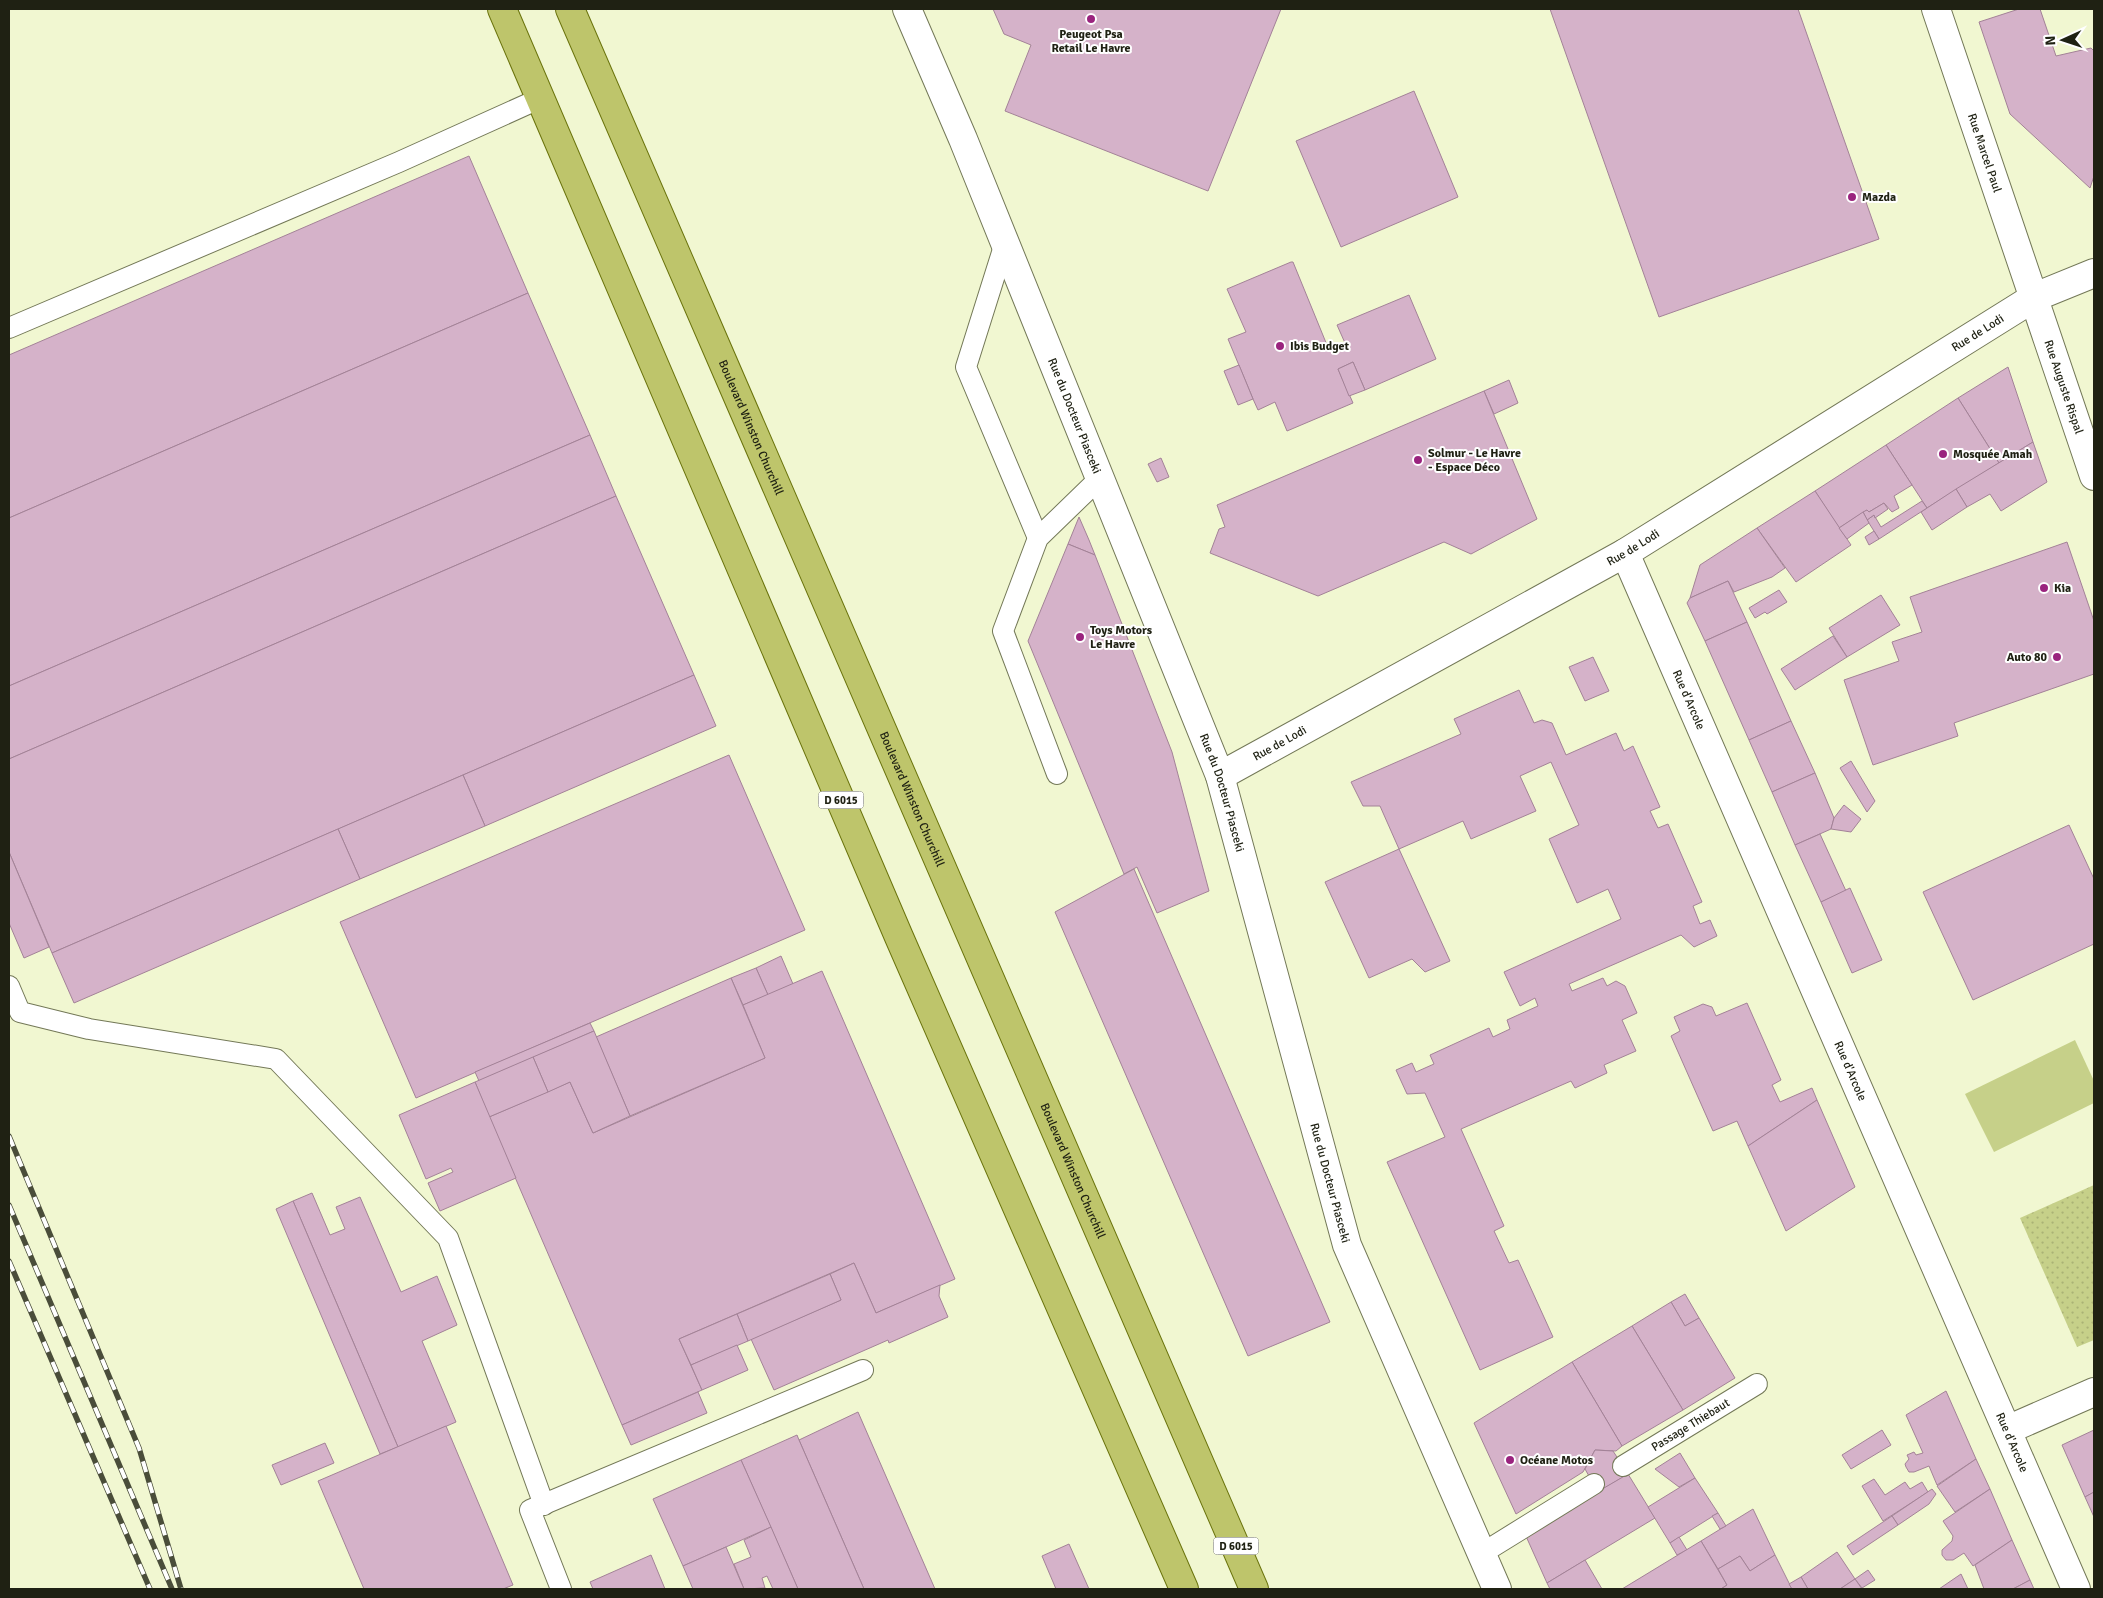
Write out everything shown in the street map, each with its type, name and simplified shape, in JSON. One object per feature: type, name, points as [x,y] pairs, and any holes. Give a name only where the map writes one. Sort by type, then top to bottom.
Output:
[{"type":"main road","name":"D 6015","points":[[502,9],[899,937],[1184,1589]]},
{"type":"main road","name":"Boulevard Winston Churchill","points":[[570,9],[1254,1589]]},
{"type":"street","name":"Rue du Docteur Piasceki","points":[[907,9],[1005,243],[1220,776],[1347,1245],[1497,1589]]},
{"type":"street","name":"Rue Marcel Paul","points":[[1936,9],[2035,297]]},
{"type":"street","name":"Rue de Lodi","points":[[1220,776],[1625,553],[2035,297],[2094,273]]},
{"type":"street","name":"Rue Auguste Rispal","points":[[2035,297],[2094,476]]},
{"type":"street","name":"Rue d'Arcole","points":[[1625,553],[2076,1589]]},
{"type":"street","points":[[2007,1430],[2094,1392]]},
{"type":"lane","points":[[9,328],[399,162],[541,98]]},
{"type":"lane","points":[[1005,243],[966,367],[1038,538]]},
{"type":"lane","points":[[1057,774],[1003,631],[1038,538],[1100,478]]},
{"type":"lane","points":[[9,986],[20,1012],[89,1029],[276,1059],[448,1238],[544,1505]]},
{"type":"lane","points":[[561,1589],[530,1510],[863,1370]]},
{"type":"lane","name":"Passage Thiebaut","points":[[1623,1466],[1757,1384]]},
{"type":"lane","points":[[1481,1554],[1594,1484]]},
{"type":"green space","points":[[2075,1040],[2094,1081],[2094,1103],[1994,1152],[1965,1094]]},
{"type":"green space","points":[[2094,1185],[2094,1340],[2077,1347],[2020,1218]]},
{"type":"building","points":[[993,9],[1281,9],[1208,191],[1005,111],[1031,45],[1004,34]]},
{"type":"building","points":[[1550,9],[1798,9],[1879,239],[1659,317]]},
{"type":"building","points":[[2019,9],[2040,9],[2056,56],[2091,48],[2094,51],[2094,176],[2090,188],[2010,114],[1979,22]]},
{"type":"building","points":[[1414,91],[1458,197],[1341,247],[1296,141]]},
{"type":"building","points":[[469,156],[528,293],[9,518],[9,355]]},
{"type":"building","name":"Ibis Budget","points":[[1293,262],[1329,350],[1345,343],[1337,325],[1409,295],[1436,359],[1365,390],[1353,362],[1338,369],[1353,403],[1287,431],[1275,402],[1258,410],[1253,399],[1228,339],[1246,332],[1227,289]]},
{"type":"building","points":[[528,293],[590,435],[9,686],[9,518]]},
{"type":"building","points":[[1353,362],[1365,390],[1349,396],[1338,369]]},
{"type":"building","points":[[1239,365],[1253,399],[1238,405],[1224,371]]},
{"type":"building","points":[[2008,367],[2033,442],[1999,463],[1958,398]]},
{"type":"building","points":[[1509,380],[1518,403],[1494,414],[1484,391]]},
{"type":"building","name":"Solmur - Le Havre - Espace Déco","points":[[1484,391],[1537,519],[1471,554],[1444,542],[1318,596],[1210,553],[1219,529],[1225,527],[1217,505]]},
{"type":"building","name":"Mosquée Amah","points":[[1958,398],[1999,463],[1927,508],[1886,445]]},
{"type":"building","points":[[590,435],[616,496],[9,759],[9,686]]},
{"type":"building","points":[[2033,442],[2047,482],[2001,511],[1990,494],[1967,507],[1956,489]]},
{"type":"building","points":[[1886,445],[1912,485],[1894,496],[1899,508],[1892,512],[1884,503],[1869,512],[1867,510],[1839,528],[1815,491]]},
{"type":"building","points":[[1161,458],[1169,477],[1157,482],[1148,464]]},
{"type":"building","points":[[1956,489],[1967,507],[1932,530],[1921,512]]},
{"type":"building","points":[[1815,491],[1851,545],[1796,582],[1757,528]]},
{"type":"building","points":[[616,496],[694,675],[52,953],[9,852],[9,759]]},
{"type":"building","points":[[1922,501],[1927,508],[1879,539],[1867,520],[1874,515],[1881,527]]},
{"type":"building","points":[[1884,503],[1888,509],[1875,518],[1874,515],[1867,520],[1863,512],[1867,510],[1869,512]]},
{"type":"building","points":[[1863,512],[1869,523],[1847,539],[1839,528]]},
{"type":"building","points":[[1079,517],[1089,540],[1095,555],[1068,544]]},
{"type":"building","points":[[1757,528],[1785,568],[1772,577],[1734,592],[1728,581],[1690,598],[1700,565]]},
{"type":"building","points":[[1874,531],[1879,539],[1869,545],[1865,537]]},
{"type":"building","points":[[2067,542],[2094,621],[2094,674],[1954,723],[1958,736],[1873,765],[1844,680],[1899,661],[1892,642],[1922,632],[1910,597]]},
{"type":"building","points":[[1068,544],[1095,555],[1172,752],[1209,891],[1157,913],[1137,867],[1124,874],[1028,641]]},
{"type":"building","points":[[1728,581],[1747,622],[1705,641],[1687,603],[1690,598]]},
{"type":"building","points":[[1779,590],[1787,602],[1767,614],[1765,612],[1755,618],[1749,608]]},
{"type":"building","points":[[1881,595],[1900,625],[1847,657],[1829,628]]},
{"type":"building","points":[[1747,622],[1791,721],[1749,740],[1705,641]]},
{"type":"building","points":[[1833,636],[1847,657],[1795,690],[1781,669]]},
{"type":"building","points":[[1593,657],[1609,691],[1585,701],[1569,667]]},
{"type":"building","points":[[694,675],[716,726],[485,826],[463,775]]},
{"type":"building","points":[[1519,690],[1534,723],[1542,720],[1552,723],[1566,755],[1616,733],[1624,751],[1633,746],[1660,807],[1650,811],[1658,828],[1668,824],[1702,902],[1693,906],[1700,924],[1710,920],[1717,936],[1694,947],[1681,935],[1569,984],[1572,991],[1603,978],[1607,986],[1616,981],[1625,986],[1637,1013],[1622,1020],[1636,1051],[1604,1065],[1607,1073],[1575,1088],[1571,1081],[1461,1129],[1504,1226],[1494,1231],[1509,1263],[1518,1260],[1553,1337],[1480,1370],[1387,1162],[1445,1137],[1425,1093],[1407,1094],[1396,1070],[1412,1063],[1416,1072],[1434,1064],[1430,1055],[1489,1028],[1493,1037],[1510,1029],[1507,1020],[1538,1006],[1535,998],[1520,1006],[1504,972],[1621,919],[1608,889],[1577,903],[1549,839],[1579,825],[1551,762],[1520,776],[1536,811],[1471,839],[1463,821],[1399,849],[1380,806],[1363,806],[1351,782],[1461,734],[1454,719]]},
{"type":"building","points":[[1791,721],[1815,773],[1772,792],[1749,740]]},
{"type":"building","points":[[729,755],[805,930],[416,1098],[340,922]]},
{"type":"building","points":[[1851,761],[1875,801],[1867,812],[1840,768]]},
{"type":"building","points":[[1815,773],[1834,818],[1831,829],[1795,845],[1772,792]]},
{"type":"building","points":[[463,775],[485,826],[360,879],[338,829]]},
{"type":"building","points":[[1844,805],[1861,819],[1851,832],[1831,829],[1834,818]]},
{"type":"building","points":[[2069,825],[2094,879],[2094,944],[1973,1000],[1923,892]]},
{"type":"building","points":[[338,829],[360,879],[74,1003],[52,953]]},
{"type":"building","points":[[1820,834],[1846,891],[1821,902],[1795,845]]},
{"type":"building","points":[[1399,849],[1450,961],[1425,972],[1412,959],[1369,978],[1325,882]]},
{"type":"building","points":[[9,852],[49,947],[24,958],[9,923]]},
{"type":"building","points":[[1134,869],[1330,1322],[1248,1356],[1055,912]]},
{"type":"building","points":[[1850,888],[1882,960],[1852,973],[1821,902]]},
{"type":"building","points":[[781,956],[793,984],[768,995],[756,968]]},
{"type":"building","points":[[756,968],[768,995],[743,1005],[731,978]]},
{"type":"building","points":[[822,971],[955,1279],[876,1313],[854,1263],[679,1339],[702,1390],[622,1425],[489,1117],[570,1082],[593,1133],[765,1058],[743,1005]]},
{"type":"building","points":[[731,978],[765,1058],[630,1116],[596,1037]]},
{"type":"building","points":[[1747,1003],[1781,1080],[1772,1085],[1780,1102],[1812,1088],[1817,1100],[1748,1146],[1737,1121],[1713,1131],[1671,1036],[1680,1031],[1674,1017],[1703,1004],[1712,1007],[1716,1016]]},
{"type":"building","points":[[590,1023],[594,1031],[479,1081],[475,1072]]},
{"type":"building","points":[[594,1031],[630,1116],[593,1133],[570,1082],[548,1092],[533,1057]]},
{"type":"building","points":[[533,1057],[548,1092],[489,1117],[475,1082]]},
{"type":"building","points":[[475,1082],[516,1178],[440,1211],[428,1183],[453,1172],[451,1168],[426,1179],[399,1115]]},
{"type":"building","points":[[1817,1100],[1855,1187],[1786,1231],[1748,1146]]},
{"type":"building","points":[[312,1193],[330,1235],[345,1229],[336,1207],[360,1197],[401,1292],[437,1276],[457,1325],[422,1341],[456,1422],[398,1447],[293,1201]]},
{"type":"building","points":[[293,1201],[398,1447],[380,1454],[276,1209]]},
{"type":"building","points":[[854,1263],[876,1313],[940,1285],[939,1296],[948,1317],[889,1343],[888,1340],[774,1390],[751,1339],[841,1300],[830,1274]]},
{"type":"building","points":[[830,1274],[841,1300],[748,1341],[737,1314]]},
{"type":"building","points":[[1685,1294],[1699,1318],[1685,1326],[1671,1302]]},
{"type":"building","points":[[1671,1302],[1685,1326],[1699,1318],[1735,1378],[1683,1410],[1632,1326]]},
{"type":"building","points":[[737,1314],[748,1341],[691,1365],[679,1339]]},
{"type":"building","points":[[1632,1326],[1683,1410],[1622,1446],[1572,1362]]},
{"type":"building","points":[[737,1345],[748,1370],[702,1390],[691,1365]]},
{"type":"building","points":[[1572,1362],[1622,1446],[1616,1451],[1595,1450],[1583,1472],[1516,1514],[1474,1423]]},
{"type":"building","points":[[1946,1391],[1976,1459],[1937,1485],[1929,1466],[1914,1472],[1909,1472],[1906,1467],[1905,1464],[1909,1459],[1907,1455],[1914,1452],[1916,1455],[1923,1453],[1906,1415]]},
{"type":"building","points":[[698,1392],[707,1413],[631,1445],[622,1425]]},
{"type":"building","points":[[858,1412],[935,1589],[864,1589],[799,1440]]},
{"type":"building","points":[[446,1426],[513,1585],[503,1589],[364,1589],[318,1481]]},
{"type":"building","points":[[1882,1430],[1891,1445],[1851,1469],[1842,1455]]},
{"type":"building","points":[[2094,1430],[2094,1492],[2085,1497],[2062,1445]]},
{"type":"building","points":[[797,1435],[864,1589],[798,1589],[741,1460]]},
{"type":"building","points":[[325,1443],[334,1463],[281,1485],[272,1465]]},
{"type":"building","points":[[1595,1450],[1613,1451],[1628,1474],[1598,1492],[1585,1469]]},
{"type":"building","points":[[1680,1453],[1695,1478],[1679,1487],[1655,1469]]},
{"type":"building","points":[[1976,1459],[1990,1489],[1955,1512],[1937,1486]]},
{"type":"building","points":[[741,1460],[771,1527],[683,1566],[653,1499]]},
{"type":"building","points":[[1628,1474],[1655,1518],[1547,1583],[1525,1534]]},
{"type":"building","points":[[1695,1478],[1718,1513],[1670,1543],[1648,1507]]},
{"type":"building","points":[[1874,1479],[1885,1495],[1905,1482],[1910,1489],[1922,1482],[1928,1492],[1883,1521],[1862,1486]]},
{"type":"building","points":[[1932,1489],[1936,1494],[1929,1504],[1898,1525],[1892,1516]]},
{"type":"building","points":[[1990,1489],[2012,1540],[1973,1566],[1964,1553],[1953,1560],[1946,1560],[1942,1555],[1942,1550],[1952,1541],[1953,1536],[1943,1521]]},
{"type":"building","points":[[2094,1492],[2094,1517],[2085,1497]]},
{"type":"building","points":[[1753,1509],[1775,1555],[1750,1571],[1740,1556],[1718,1569],[1701,1541]]},
{"type":"building","points":[[1718,1513],[1726,1526],[1720,1529],[1712,1516]]},
{"type":"building","points":[[1892,1516],[1898,1525],[1853,1555],[1847,1546]]},
{"type":"building","points":[[771,1527],[798,1589],[773,1589],[767,1576],[762,1578],[765,1588],[744,1589],[734,1564],[751,1557],[744,1540]]},
{"type":"building","points":[[1679,1537],[1687,1550],[1677,1555],[1670,1543]]},
{"type":"building","points":[[2012,1540],[2030,1580],[2013,1589],[1984,1589],[1975,1565]]},
{"type":"building","points":[[1701,1541],[1727,1585],[1721,1589],[1622,1589]]},
{"type":"building","points":[[1069,1544],[1089,1589],[1056,1589],[1042,1556]]},
{"type":"building","points":[[726,1547],[744,1589],[693,1589],[683,1566]]},
{"type":"building","points":[[1837,1552],[1855,1579],[1840,1589],[1808,1589],[1801,1577]]},
{"type":"building","points":[[651,1555],[665,1589],[593,1589],[590,1582]]},
{"type":"building","points":[[1775,1555],[1792,1589],[1721,1589],[1727,1585],[1718,1569],[1740,1556],[1750,1571]]},
{"type":"building","points":[[1585,1560],[1602,1589],[1550,1589],[1547,1583]]},
{"type":"building","points":[[1868,1570],[1875,1580],[1862,1588],[1855,1579]]},
{"type":"building","points":[[1961,1574],[1968,1589],[1939,1589]]},
{"type":"building","points":[[1801,1577],[1808,1589],[1792,1589],[1789,1584]]},
{"type":"building","points":[[1855,1579],[1862,1589],[1840,1589]]},
{"type":"building","points":[[2030,1580],[2034,1589],[2013,1589]]},
{"type":"railway","points":[[9,1136],[139,1448],[181,1589]]},
{"type":"railway","points":[[9,1205],[172,1589]]},
{"type":"railway","points":[[9,1261],[150,1589]]},
{"type":"place","name":"Peugeot Psa Retail Le Havre","points":[[1091,19]]},
{"type":"place","name":"Mazda","points":[[1852,197]]},
{"type":"place","name":"Ibis Budget","points":[[1280,346]]},
{"type":"place","name":"Mosquée Amah","points":[[1943,454]]},
{"type":"place","name":"Solmur - Le Havre - Espace Déco","points":[[1418,460]]},
{"type":"place","name":"Kia","points":[[2044,588]]},
{"type":"place","name":"Toys Motors Le Havre","points":[[1080,637]]},
{"type":"place","name":"Auto 80","points":[[2057,657]]},
{"type":"place","name":"Océane Motos","points":[[1510,1460]]}]
